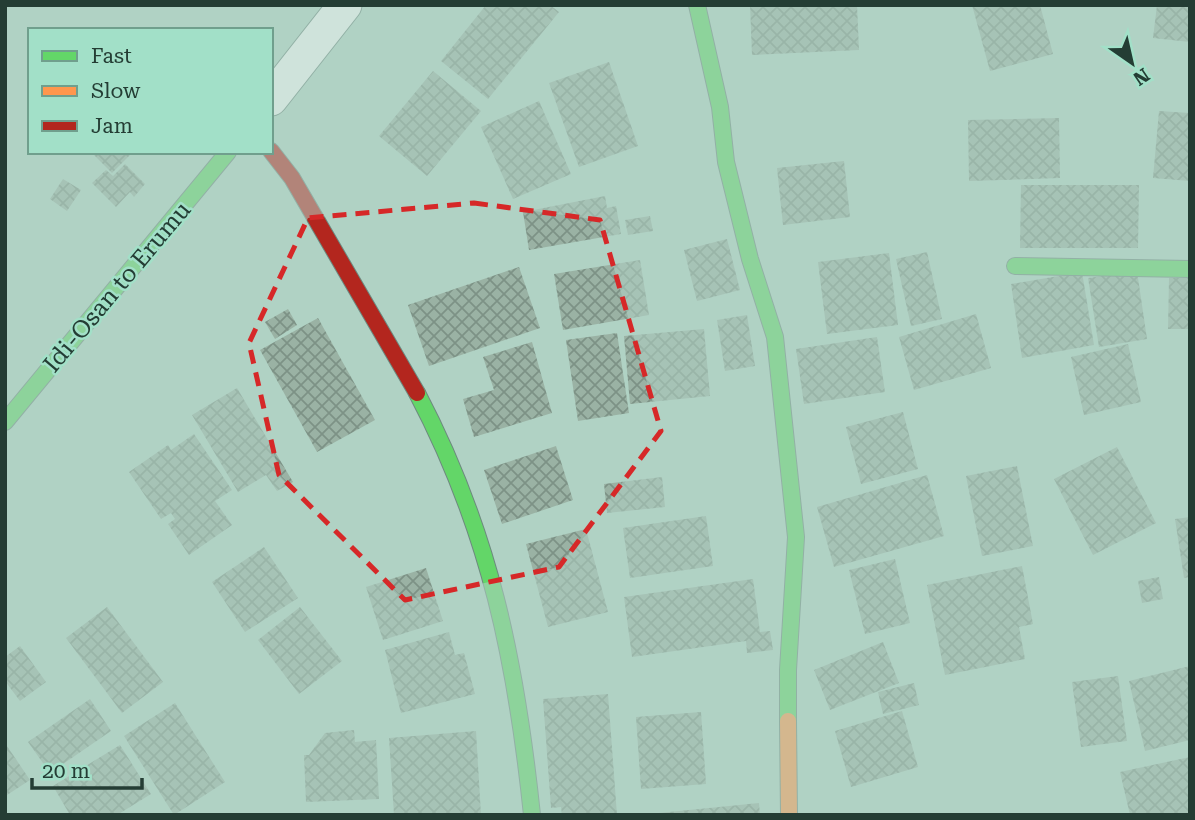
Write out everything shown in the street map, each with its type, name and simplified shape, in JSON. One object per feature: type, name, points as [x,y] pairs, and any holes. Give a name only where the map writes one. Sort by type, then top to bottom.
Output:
[{"type":"street","points":[[273,96],[345,5]]},
{"type":"street","points":[[696,5],[720,107],[726,162],[750,259],[775,337],[796,537],[788,670],[789,815]]},
{"type":"street","name":"Idi-Osan to Erumu","points":[[5,422],[226,154]]},
{"type":"street","points":[[273,154],[292,178],[402,368],[456,477],[485,555],[505,639],[517,693],[532,815]]},
{"type":"street","points":[[1015,265],[1190,269]]},
{"type":"highlighted area","points":[[474,203],[600,220],[661,431],[559,567],[405,600],[279,475],[249,343],[308,218]]},
{"type":"building","points":[[486,5],[550,5],[559,12],[488,99],[441,61]]},
{"type":"building","points":[[750,5],[857,5],[859,50],[752,55]]},
{"type":"building","points":[[972,5],[1040,5],[1053,54],[990,71]]},
{"type":"building","points":[[1157,5],[1190,5],[1190,42],[1153,38]]},
{"type":"building","points":[[609,62],[638,146],[579,167],[549,83]]},
{"type":"building","points":[[433,71],[481,111],[427,176],[379,136]]},
{"type":"building","points":[[539,101],[571,174],[513,199],[481,127]]},
{"type":"building","points":[[1159,111],[1190,113],[1190,181],[1153,178]]},
{"type":"building","points":[[1059,118],[1060,178],[969,181],[968,120]]},
{"type":"building","points":[[93,154],[131,154],[112,173]]},
{"type":"building","points":[[844,161],[850,217],[783,225],[777,168]]},
{"type":"building","points":[[125,164],[145,184],[134,197],[130,192],[116,207],[92,183],[106,170],[113,176]]},
{"type":"building","points":[[63,179],[81,190],[67,211],[50,199]]},
{"type":"building","points":[[1021,185],[1139,185],[1138,248],[1020,248]]},
{"type":"building","points":[[605,196],[607,208],[616,206],[621,234],[529,250],[523,212]]},
{"type":"building","points":[[650,216],[653,231],[628,235],[625,220]]},
{"type":"building","points":[[727,239],[740,290],[697,301],[684,250]]},
{"type":"building","points":[[927,252],[942,319],[911,326],[896,259]]},
{"type":"building","points":[[889,253],[898,325],[827,334],[818,262]]},
{"type":"building","points":[[640,260],[649,315],[563,330],[554,274]]},
{"type":"building","points":[[519,267],[540,328],[429,366],[408,305]]},
{"type":"building","points":[[1137,271],[1147,339],[1099,347],[1088,278]]},
{"type":"building","points":[[1082,272],[1094,345],[1022,358],[1011,284]]},
{"type":"building","points":[[1169,278],[1190,278],[1190,329],[1168,329]]},
{"type":"building","points":[[288,309],[297,325],[275,339],[265,322]]},
{"type":"building","points":[[976,314],[991,368],[914,390],[899,337]]},
{"type":"building","points":[[747,315],[755,366],[725,371],[717,320]]},
{"type":"building","points":[[318,318],[375,420],[317,452],[260,350]]},
{"type":"building","points":[[704,329],[710,396],[630,404],[624,336]]},
{"type":"building","points":[[617,333],[629,413],[578,421],[566,340]]},
{"type":"building","points":[[877,337],[885,392],[804,404],[796,349]]},
{"type":"building","points":[[532,342],[552,413],[474,437],[463,399],[494,390],[483,357]]},
{"type":"building","points":[[1128,344],[1141,402],[1084,415],[1071,357]]},
{"type":"building","points":[[237,388],[293,482],[277,491],[266,475],[238,492],[192,415]]},
{"type":"building","points":[[903,412],[918,469],[861,484],[846,427]]},
{"type":"building","points":[[194,434],[232,490],[215,501],[232,525],[189,555],[168,524],[175,519],[171,513],[161,519],[129,472],[168,445],[171,450]]},
{"type":"building","points":[[556,446],[573,500],[502,524],[484,470]]},
{"type":"building","points":[[1117,447],[1156,523],[1093,555],[1054,479]]},
{"type":"building","points":[[1017,466],[1033,546],[982,556],[966,476]]},
{"type":"building","points":[[927,475],[944,536],[834,567],[817,507]]},
{"type":"building","points":[[662,477],[665,507],[607,513],[604,484]]},
{"type":"building","points":[[706,516],[713,566],[630,578],[623,528]]},
{"type":"building","points":[[1190,517],[1190,577],[1184,578],[1175,519]]},
{"type":"building","points":[[586,529],[608,612],[548,627],[526,544]]},
{"type":"building","points":[[264,547],[298,598],[245,632],[212,582]]},
{"type":"building","points":[[895,559],[910,623],[865,634],[849,570]]},
{"type":"building","points":[[1022,566],[1033,624],[1019,627],[1025,659],[945,675],[927,585]]},
{"type":"building","points":[[426,568],[443,621],[383,640],[366,587]]},
{"type":"building","points":[[1159,577],[1163,599],[1142,603],[1138,581]]},
{"type":"building","points":[[753,579],[760,632],[770,631],[773,650],[747,653],[746,641],[632,657],[624,597]]},
{"type":"building","points":[[107,607],[163,682],[122,713],[66,638]]},
{"type":"building","points":[[300,607],[342,661],[299,694],[258,640]]},
{"type":"building","points":[[449,632],[455,655],[464,653],[475,694],[401,713],[385,650]]},
{"type":"building","points":[[883,642],[899,683],[830,710],[814,670]]},
{"type":"building","points":[[20,646],[46,682],[20,701],[5,681],[5,657]]},
{"type":"building","points":[[1190,666],[1190,740],[1145,751],[1129,681]]},
{"type":"building","points":[[1118,676],[1127,741],[1081,747],[1072,682]]},
{"type":"building","points":[[914,683],[919,705],[883,714],[878,692]]},
{"type":"building","points":[[608,694],[617,815],[562,815],[561,807],[551,808],[543,699]]},
{"type":"building","points":[[90,699],[111,731],[50,773],[28,742]]},
{"type":"building","points":[[175,703],[225,782],[174,815],[124,736]]},
{"type":"building","points":[[902,711],[918,767],[851,787],[835,731]]},
{"type":"building","points":[[701,712],[706,784],[641,789],[636,717]]},
{"type":"building","points":[[354,730],[355,742],[376,740],[379,799],[306,802],[304,755],[309,755],[325,733]]},
{"type":"building","points":[[476,731],[481,815],[394,815],[389,738]]},
{"type":"building","points":[[5,743],[30,780],[7,795],[5,792]]},
{"type":"building","points":[[120,745],[151,794],[117,815],[70,815],[53,786]]},
{"type":"building","points":[[1190,757],[1190,815],[1130,815],[1120,772]]},
{"type":"building","points":[[759,803],[760,815],[659,815],[659,813]]},
{"type":"traffic: fast","points":[[697,5],[720,107],[726,162],[750,259],[775,337],[796,537],[788,670],[788,721]]},
{"type":"traffic: fast","points":[[5,422],[226,154]]},
{"type":"traffic: fast","points":[[1015,266],[1190,269]]},
{"type":"traffic: fast","points":[[417,393],[464,496],[496,598],[518,704],[532,815]]},
{"type":"traffic: slow","points":[[788,721],[789,815]]},
{"type":"traffic: jam","points":[[273,154],[292,178],[417,393]]}]
